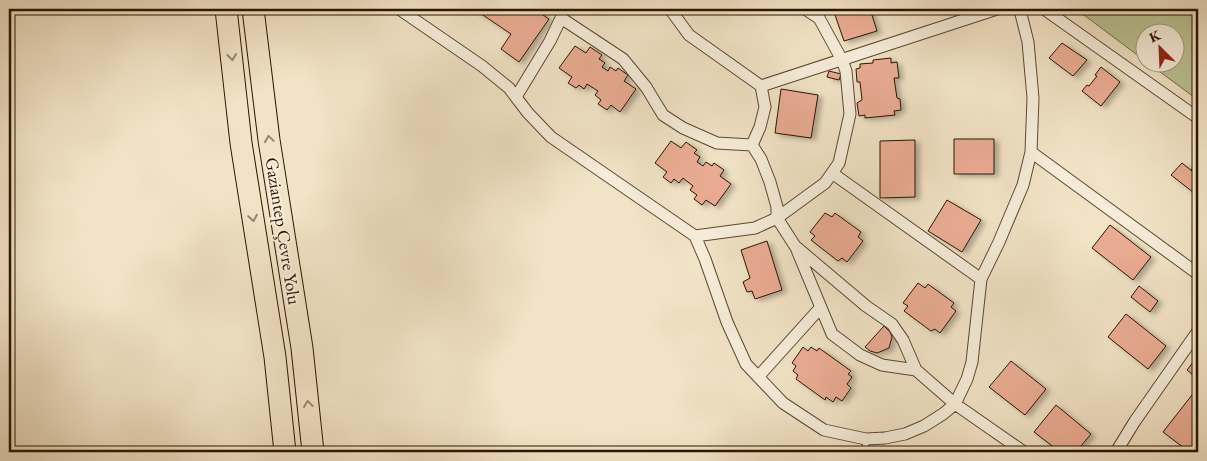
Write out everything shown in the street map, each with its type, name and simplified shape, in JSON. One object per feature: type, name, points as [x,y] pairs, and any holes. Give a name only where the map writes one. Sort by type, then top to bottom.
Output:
[{"type":"highway","name":"Gaziantep Çevre Yolu","points":[[226,9],[241,143],[275,357],[284,452]]},
{"type":"highway","name":"Gaziantep Çevre Yolu","points":[[253,9],[269,140],[302,348],[312,452]]},
{"type":"street","points":[[399,9],[482,66],[509,88],[528,113],[551,138],[695,236],[727,322],[746,364],[783,403],[824,430],[866,439],[885,438],[912,431],[936,418],[955,404],[967,379],[972,362],[981,279],[1023,185],[1031,152],[1033,98],[1028,42],[1021,14],[1024,9]]},
{"type":"street","points":[[670,9],[689,35],[761,86],[765,107],[760,127],[752,145]]},
{"type":"street","points":[[695,236],[755,228],[777,218],[825,183],[839,163],[850,114],[846,71],[819,18],[805,9]]},
{"type":"street","points":[[761,86],[997,9]]},
{"type":"street","points":[[1044,9],[1136,76],[1198,118]]},
{"type":"street","points":[[516,97],[550,41],[561,13],[623,59],[646,87],[663,115],[683,128],[717,144],[752,145]]},
{"type":"street","points":[[752,145],[761,159],[770,182],[777,207],[777,218],[795,246],[832,334],[860,355],[882,366],[916,370]]},
{"type":"street","points":[[1031,152],[1198,274]]},
{"type":"street","points":[[832,173],[981,279]]},
{"type":"street","points":[[795,246],[866,306],[892,324],[903,340],[916,370],[955,404],[1024,452]]},
{"type":"street","points":[[758,377],[821,307]]},
{"type":"street","points":[[1116,452],[1135,421],[1198,331]]},
{"type":"lane","points":[[866,439],[866,452]]},
{"type":"green space","points":[[1076,9],[1198,9],[1198,100],[1160,72],[1184,72],[1184,22],[1134,22],[1134,52]]},
{"type":"building","points":[[474,9],[534,9],[549,19],[519,62],[501,49],[511,34]]},
{"type":"building","points":[[833,9],[870,9],[877,31],[844,41]]},
{"type":"building","points":[[951,9],[971,9],[954,15]]},
{"type":"building","points":[[1062,43],[1087,60],[1073,76],[1049,58]]},
{"type":"building","points":[[575,46],[586,53],[590,47],[602,55],[599,59],[605,63],[602,67],[608,71],[610,67],[616,71],[618,68],[628,75],[624,81],[636,89],[620,112],[611,105],[607,110],[598,104],[601,100],[595,95],[598,91],[587,84],[584,89],[579,85],[576,88],[568,83],[572,77],[559,68]]},
{"type":"building","points":[[891,58],[891,63],[897,62],[899,78],[894,78],[901,110],[894,111],[895,115],[865,118],[865,115],[859,116],[857,103],[862,100],[856,69],[860,68],[860,64]]},
{"type":"building","points":[[1101,67],[1120,82],[1101,106],[1082,91],[1097,76],[1095,75]]},
{"type":"building","points":[[829,71],[841,74],[839,80],[827,77]]},
{"type":"building","points":[[781,89],[818,95],[811,138],[775,133]]},
{"type":"building","points":[[954,139],[994,139],[994,174],[954,174]]},
{"type":"building","points":[[915,140],[915,197],[880,198],[880,141]]},
{"type":"building","points":[[671,141],[681,148],[686,142],[697,150],[694,153],[700,157],[697,162],[703,166],[706,162],[712,166],[714,163],[724,170],[720,176],[731,184],[715,206],[706,200],[702,205],[694,199],[697,195],[690,190],[693,186],[683,178],[679,183],[674,179],[671,183],[663,177],[667,172],[655,163]]},
{"type":"building","points":[[1198,161],[1198,175],[1191,170]]},
{"type":"building","points":[[1182,163],[1198,176],[1198,196],[1171,175]]},
{"type":"building","points":[[947,200],[981,220],[962,252],[928,231]]},
{"type":"building","points":[[825,213],[832,217],[835,213],[861,232],[858,237],[863,241],[847,262],[842,258],[838,261],[811,240],[815,236],[810,232]]},
{"type":"building","points":[[1110,225],[1151,257],[1133,280],[1092,248]]},
{"type":"building","points":[[767,241],[782,290],[755,299],[752,291],[747,292],[743,282],[750,278],[741,250]]},
{"type":"building","points":[[918,283],[925,288],[928,284],[954,303],[951,307],[956,311],[940,333],[935,329],[931,331],[904,311],[908,306],[903,303]]},
{"type":"building","points":[[1139,286],[1158,301],[1150,312],[1131,297]]},
{"type":"building","points":[[1126,314],[1166,346],[1148,369],[1108,337]]},
{"type":"building","points":[[884,326],[892,337],[889,348],[877,353],[870,351],[865,347]]},
{"type":"building","points":[[803,347],[808,351],[811,347],[817,351],[819,348],[851,371],[848,374],[852,377],[847,384],[851,388],[842,401],[836,397],[833,402],[826,397],[825,400],[796,379],[798,375],[793,371],[796,366],[792,363]]},
{"type":"building","points":[[1198,356],[1198,379],[1187,370]]},
{"type":"building","points":[[1011,361],[1046,389],[1025,415],[989,387]]},
{"type":"building","points":[[1192,395],[1198,400],[1198,439],[1188,451],[1163,432]]},
{"type":"building","points":[[1056,405],[1091,434],[1076,452],[1060,452],[1034,432]]}]
